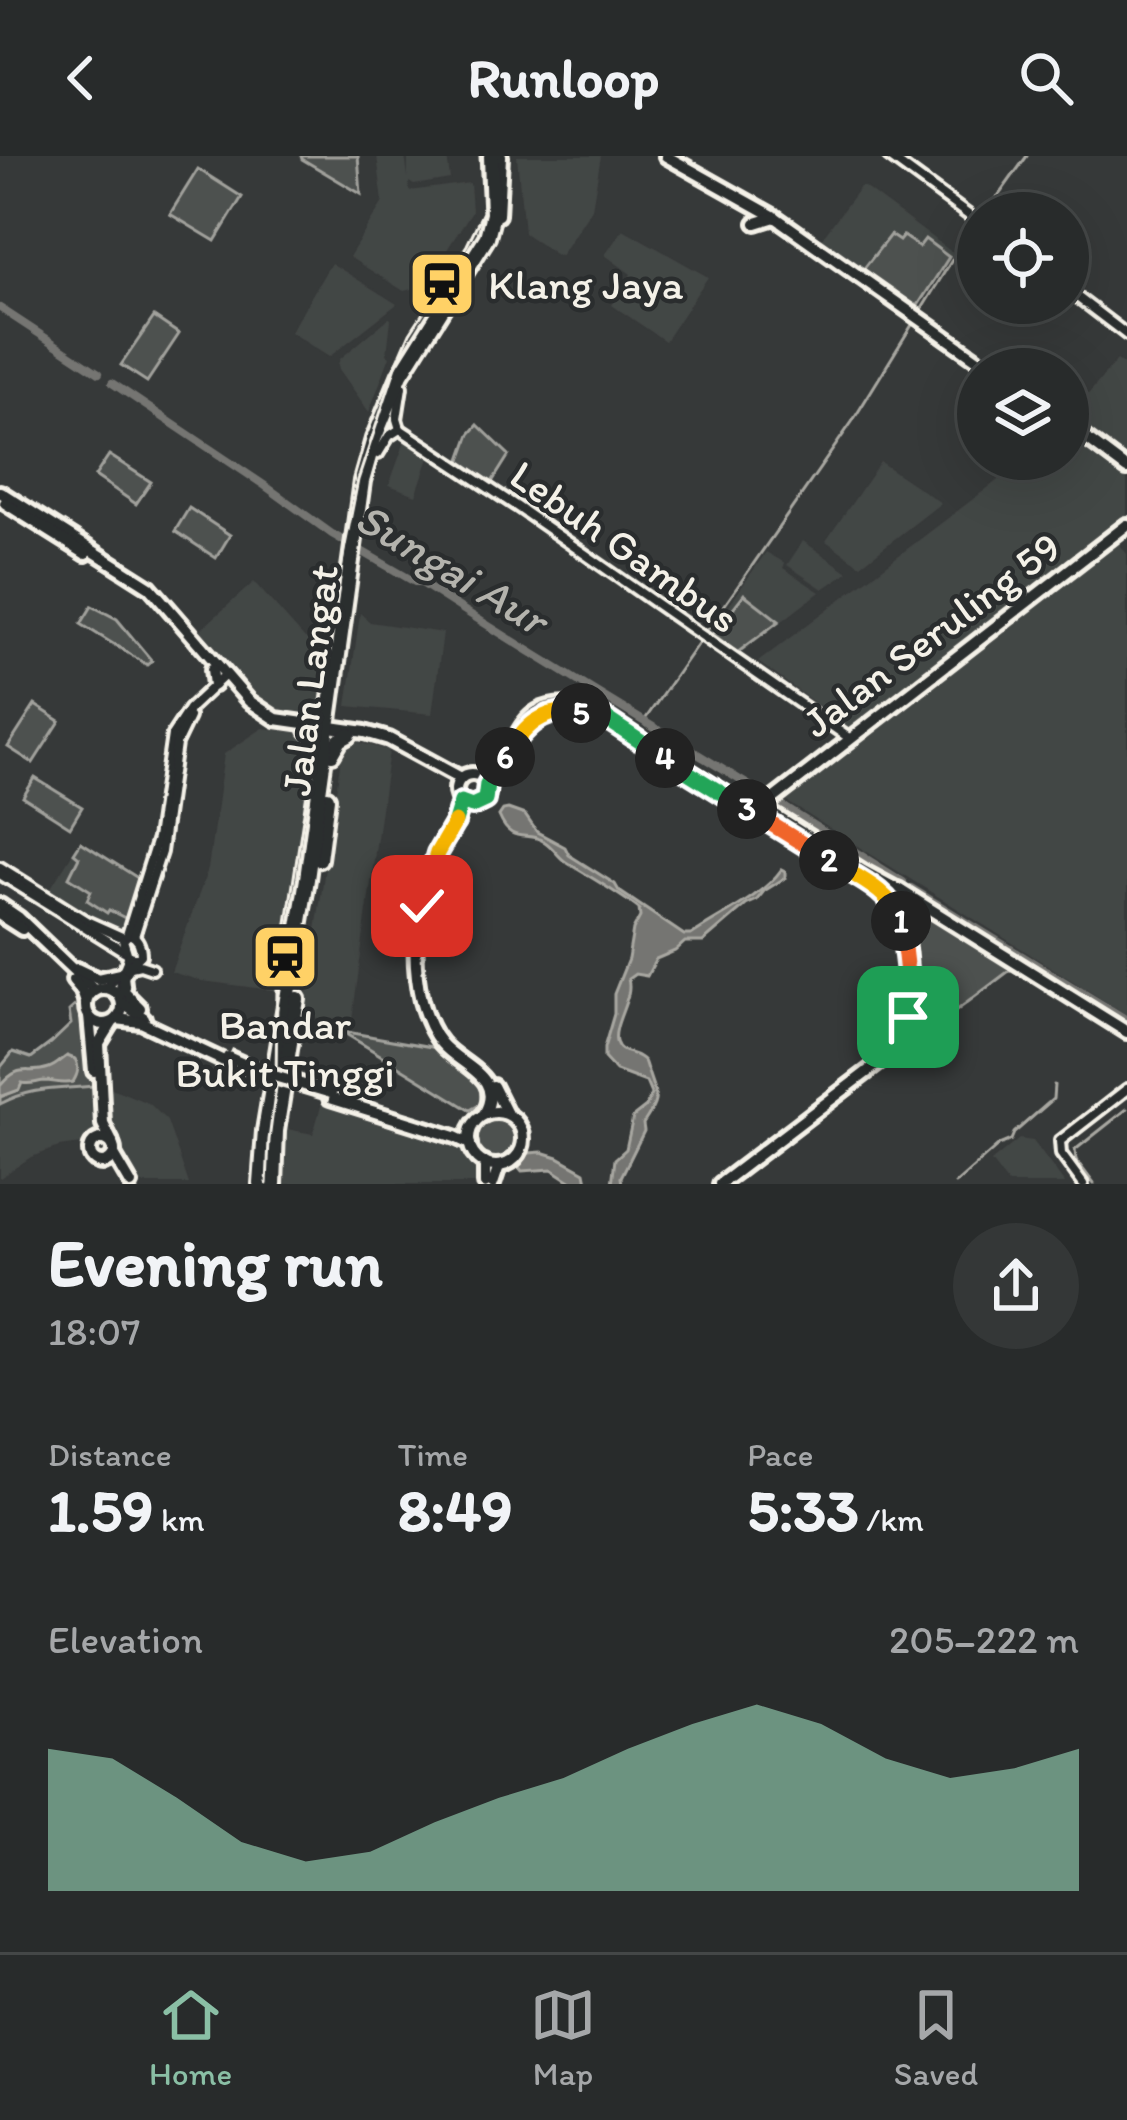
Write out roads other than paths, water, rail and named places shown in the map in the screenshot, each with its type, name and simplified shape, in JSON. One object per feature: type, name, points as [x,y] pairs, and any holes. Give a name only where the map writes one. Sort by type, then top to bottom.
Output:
[{"type":"highway","name":"Jalan Langat","points":[[355,547],[378,454],[402,387],[492,242],[494,161]]},
{"type":"highway","name":"Jalan Langat","points":[[331,726],[362,481],[388,403],[495,220]]},
{"type":"highway","points":[[331,726],[340,740],[328,752],[318,738],[331,726]]},
{"type":"highway","name":"Jalan Langat","points":[[287,1000],[303,957],[328,752]]},
{"type":"highway","name":"Jalan Langat","points":[[261,1184],[265,1131],[328,752]]},
{"type":"highway","points":[[289,1075],[282,1065],[287,1000],[303,957]]},
{"type":"highway","points":[[274,1184],[276,1131],[289,1075],[287,1000]]},
{"type":"main road","points":[[666,156],[756,206],[756,224],[775,217],[962,348]]},
{"type":"main road","points":[[1089,440],[1127,469]]},
{"type":"main road","points":[[0,497],[22,506],[150,587],[222,681]]},
{"type":"main road","points":[[0,497],[143,590],[247,708],[273,725],[331,726],[397,748],[459,782]]},
{"type":"main road","points":[[22,506],[49,532]]},
{"type":"main road","name":"Jalan Seruling 59","points":[[1127,526],[775,796],[767,807],[773,815],[1127,1032]]},
{"type":"main road","points":[[466,804],[435,876],[424,919],[421,961],[439,1028],[488,1077],[507,1114],[520,1126],[523,1143],[513,1160],[499,1166],[485,1163],[475,1156],[470,1138],[491,1095],[479,1075],[441,1043],[424,1010],[416,950],[437,853],[466,804],[485,800],[483,780],[539,710],[573,705],[596,711],[895,906],[903,928],[909,1004],[898,1043],[888,1056],[720,1184]]},
{"type":"main road","points":[[466,804],[456,794],[459,782],[470,774],[483,780]]},
{"type":"main road","points":[[0,905],[99,989],[112,989],[155,1022],[228,1060]]},
{"type":"main road","points":[[0,915],[27,933],[80,987],[87,1009],[98,1128],[91,1155],[95,1161],[110,1154]]},
{"type":"main road","points":[[59,957],[98,979],[127,964]]},
{"type":"main road","points":[[127,964],[124,989],[155,1022]]},
{"type":"main road","points":[[87,1009],[99,989]]},
{"type":"main road","points":[[110,1154],[99,1044],[114,1021],[120,999]]},
{"type":"main road","points":[[87,1009],[97,1022],[141,1022],[261,1072],[470,1138]]},
{"type":"main road","points":[[484,1114],[507,1114]]},
{"type":"main road","points":[[96,1140],[102,1138],[128,1184]]},
{"type":"main road","points":[[485,1163],[489,1184]]},
{"type":"main road","points":[[489,1184],[499,1166]]},
{"type":"street","points":[[888,156],[957,207]]},
{"type":"street","points":[[1089,306],[1127,335]]},
{"type":"street","points":[[378,454],[389,436],[400,429],[402,387]]},
{"type":"street","name":"Lebuh Gambus","points":[[400,429],[849,739]]},
{"type":"street","points":[[120,999],[128,936],[161,852],[178,737],[192,712],[222,681]]},
{"type":"street","points":[[0,870],[51,903],[128,936],[141,952],[99,989]]},
{"type":"street","points":[[51,903],[127,964],[152,969]]},
{"type":"street","points":[[1085,1184],[1062,1145],[1127,1092]]},
{"type":"waterway","points":[[1001,192],[1027,156]]},
{"type":"waterway","points":[[920,312],[957,252]]},
{"type":"waterway","name":"Sungai Aur","points":[[0,308],[99,373]]},
{"type":"waterway","points":[[644,721],[852,422],[915,320]]},
{"type":"waterway","name":"Sungai Aur","points":[[112,383],[332,534],[420,582],[766,796]]},
{"type":"waterway","name":"Sungai Aur","points":[[776,802],[903,882]]},
{"type":"waterway","name":"Sungai Aur","points":[[911,888],[1127,1020]]},
{"type":"waterway","points":[[955,1184],[1053,1099],[1054,1085]]},
{"type":"waterway","points":[[1094,1184],[1076,1160],[1075,1150],[1127,1109]]},
{"type":"tram line","points":[[267,1184],[276,1087],[277,988],[358,480],[410,333],[483,212],[480,156]]},
{"type":"place","name":"Klang Jaya","points":[[442,284]]},
{"type":"place","name":"Bandar Bukit Tinggi","points":[[285,957]]}]
